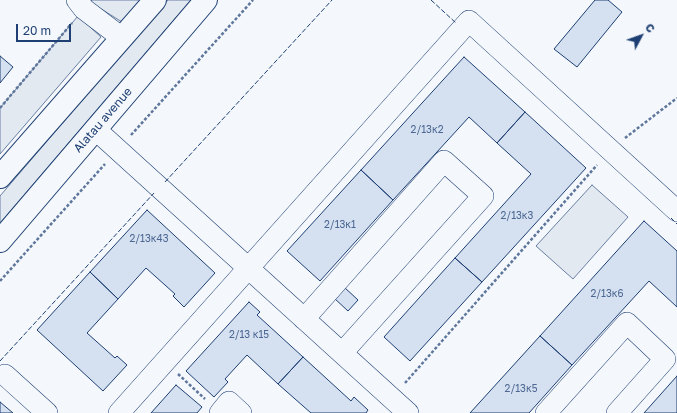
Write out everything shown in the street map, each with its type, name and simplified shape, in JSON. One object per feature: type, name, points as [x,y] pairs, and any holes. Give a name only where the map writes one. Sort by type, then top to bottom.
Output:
[{"type":"main road","points":[[0,177],[155,0]]},
{"type":"main road","name":"Alatau avenue","points":[[0,241],[206,0]]},
{"type":"lane","points":[[80,5],[122,38]]},
{"type":"lane","points":[[119,413],[469,21],[677,211]]},
{"type":"lane","points":[[95,129],[408,413]]},
{"type":"lane","points":[[304,319],[444,161],[483,196],[342,353]]},
{"type":"lane","points":[[546,413],[627,323],[665,359],[617,413]]},
{"type":"lane","points":[[4,375],[47,413]]},
{"type":"lane","points":[[220,413],[229,402],[241,413]]},
{"type":"path","points":[[0,108],[80,5]]},
{"type":"path","points":[[392,398],[610,150],[677,98]]},
{"type":"path","points":[[165,362],[220,413]]},
{"type":"shaded area","points":[[92,0],[141,0],[122,22],[90,2]]},
{"type":"shaded area","points":[[168,0],[191,0],[0,223],[0,196]]},
{"type":"shaded area","points":[[78,16],[101,37],[0,154],[0,108]]},
{"type":"shaded area","points":[[592,185],[628,217],[573,279],[536,246]]},
{"type":"building","points":[[595,0],[608,0],[622,12],[577,67],[554,49]]},
{"type":"building","points":[[0,56],[13,67],[0,83]]},
{"type":"building","points":[[464,57],[525,112],[497,143],[469,117],[393,200],[361,170]]},
{"type":"building","points":[[525,112],[586,168],[482,282],[455,258],[531,174],[497,143]]},
{"type":"building","points":[[361,170],[393,200],[320,281],[287,251]]},
{"type":"building","points":[[147,210],[215,273],[184,307],[173,296],[175,294],[146,268],[118,299],[90,272]]},
{"type":"building","points":[[644,221],[677,251],[677,307],[649,281],[572,365],[540,336]]},
{"type":"building","points":[[455,258],[482,282],[410,361],[384,337]]},
{"type":"building","points":[[90,272],[118,299],[87,333],[115,358],[117,356],[127,365],[103,391],[37,330]]},
{"type":"building","points":[[344,287],[358,300],[348,311],[334,298]]},
{"type":"building","points":[[249,302],[260,312],[257,315],[303,357],[278,384],[247,355],[225,379],[228,382],[214,397],[186,371]]},
{"type":"building","points":[[540,336],[572,365],[529,413],[470,413]]},
{"type":"building","points":[[303,357],[351,401],[354,397],[368,410],[366,413],[311,413],[278,384]]},
{"type":"building","points":[[677,376],[677,413],[644,413]]},
{"type":"building","points":[[176,385],[202,407],[197,413],[151,413]]},
{"type":"building","points":[[0,402],[13,413],[0,413]]},
{"type":"fence","points":[[165,182],[332,0]]},
{"type":"fence","points":[[431,0],[456,23]]},
{"type":"fence","points":[[0,361],[154,193]]},
{"type":"fence","points":[[671,218],[677,224]]}]
